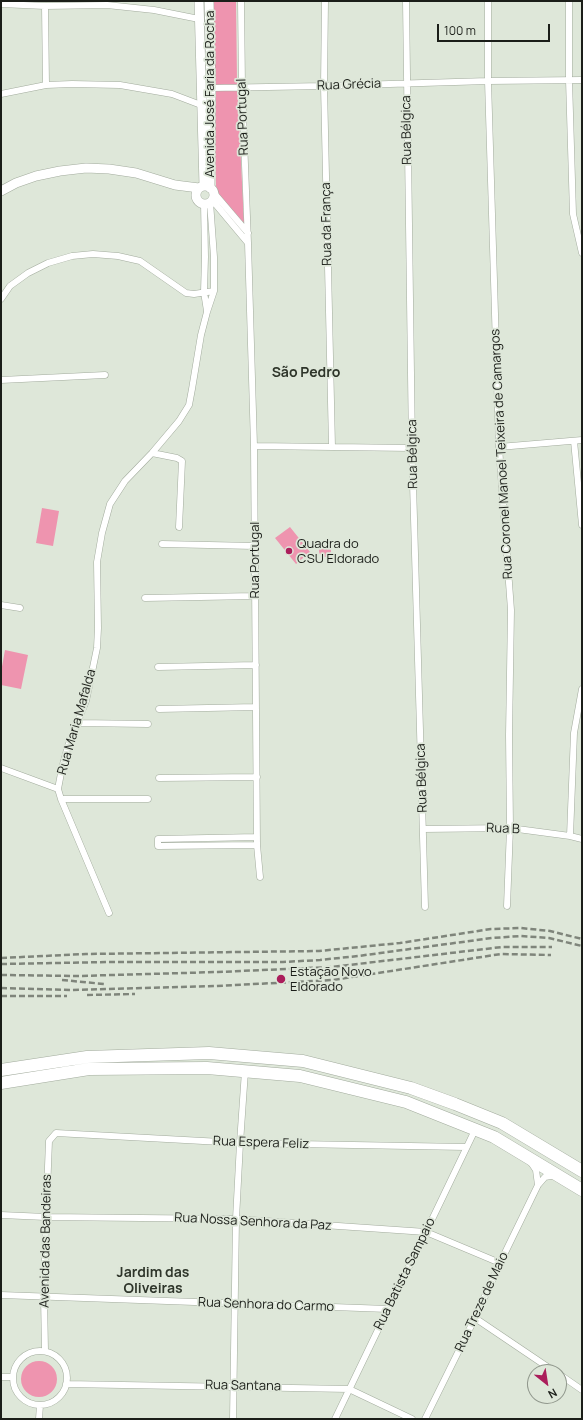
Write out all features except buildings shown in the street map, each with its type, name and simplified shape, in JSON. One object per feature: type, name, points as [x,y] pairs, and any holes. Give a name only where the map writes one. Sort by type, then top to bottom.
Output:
[{"type":"highway","points":[[1,1070],[87,1056],[209,1053],[303,1062],[411,1088],[455,1104],[502,1123],[582,1171]]},
{"type":"highway","points":[[1,1083],[89,1069],[207,1068],[300,1076],[406,1102],[494,1137],[582,1190]]},
{"type":"street","name":"Avenida José Faria da Rocha","points":[[199,1],[201,105],[206,195]]},
{"type":"street","name":"Avenida José Faria da Rocha","points":[[206,195],[211,88],[209,1]]},
{"type":"street","name":"Rua Portugal","points":[[242,1],[242,87],[254,446],[257,837],[260,877]]},
{"type":"street","name":"Rua da França","points":[[325,1],[324,86],[332,447]]},
{"type":"street","name":"Rua Bélgica","points":[[406,1],[412,448],[425,906]]},
{"type":"street","name":"Rua Coronel Manoel Teixeira de Camargos","points":[[488,1],[488,81],[499,447],[511,610],[509,735],[510,828],[507,906]]},
{"type":"street","points":[[569,1],[569,80],[573,214],[580,236],[582,253]]},
{"type":"street","points":[[1,4],[45,6],[107,5],[154,10],[199,19]]},
{"type":"street","points":[[45,6],[46,85]]},
{"type":"street","name":"Rua Grécia","points":[[211,88],[582,80]]},
{"type":"street","points":[[1,94],[46,85],[120,85],[172,94],[201,105]]},
{"type":"street","name":"Avenida José Faria da Rocha","points":[[1,191],[16,183],[36,176],[86,168],[110,169],[136,173],[206,195]]},
{"type":"street","points":[[206,195],[248,232]]},
{"type":"street","points":[[206,195],[248,243]]},
{"type":"street","name":"Rua Maria Mafalda","points":[[109,913],[58,789],[68,746],[86,701],[97,648],[97,562],[102,533],[110,504],[125,481],[152,453],[179,421],[189,405],[201,335],[214,291],[214,257],[206,195]]},
{"type":"street","name":"Rua Maria Mafalda","points":[[206,195],[204,292],[207,312]]},
{"type":"street","points":[[1,299],[10,286],[28,273],[48,263],[72,256],[93,254],[118,256],[140,262],[186,293],[194,294],[214,291]]},
{"type":"street","points":[[1,380],[105,375]]},
{"type":"street","points":[[499,447],[582,440]]},
{"type":"street","points":[[574,441],[582,525]]},
{"type":"street","points":[[254,446],[412,448]]},
{"type":"street","points":[[152,453],[177,458],[182,461],[179,527]]},
{"type":"street","points":[[162,544],[255,546]]},
{"type":"street","points":[[145,598],[255,596]]},
{"type":"street","points":[[1,605],[20,608]]},
{"type":"street","points":[[158,668],[256,666]]},
{"type":"street","points":[[570,836],[574,733],[582,689]]},
{"type":"street","points":[[159,709],[256,707]]},
{"type":"street","points":[[78,723],[148,724]]},
{"type":"street","points":[[1,768],[58,789]]},
{"type":"street","points":[[159,778],[257,777]]},
{"type":"street","points":[[61,799],[148,798]]},
{"type":"street","name":"Rua B","points":[[423,829],[510,828],[582,839]]},
{"type":"street","points":[[257,837],[158,839],[158,846],[258,846]]},
{"type":"street","points":[[233,1419],[236,1304],[236,1219],[245,1071]]},
{"type":"street","name":"Rua Batista Sampaio","points":[[335,1419],[475,1130]]},
{"type":"street","name":"Rua Espera Feliz","points":[[56,1133],[240,1143],[466,1147]]},
{"type":"street","name":"Avenida das Bandeiras","points":[[45,1351],[44,1297],[46,1217],[50,1142],[56,1133]]},
{"type":"street","points":[[528,1158],[536,1170],[538,1185]]},
{"type":"street","points":[[538,1185],[545,1177],[557,1175]]},
{"type":"street","name":"Rua Treze de Maio","points":[[425,1419],[538,1185]]},
{"type":"street","name":"Rua Nossa Senhora da Paz","points":[[1,1215],[46,1217],[236,1219],[426,1232],[500,1263]]},
{"type":"street","name":"Rua Senhora do Carmo","points":[[1,1295],[388,1309]]},
{"type":"street","points":[[475,1318],[543,1364]]},
{"type":"street","points":[[45,1351],[60,1359],[65,1367],[67,1375],[66,1384],[63,1392],[57,1399],[40,1405],[32,1404],[21,1397],[14,1386],[14,1370],[17,1362],[23,1357],[33,1352],[45,1351]]},
{"type":"street","points":[[1,1377],[13,1377]]},
{"type":"street","points":[[567,1380],[582,1390]]},
{"type":"street","name":"Rua Santana","points":[[66,1384],[349,1389],[412,1419]]},
{"type":"street","points":[[39,1419],[40,1405]]},
{"type":"shaded area","points":[[212,1],[236,1],[237,81],[244,223],[220,197],[216,186]]},
{"type":"shaded area","points":[[42,508],[59,511],[53,546],[36,543]]},
{"type":"shaded area","points":[[290,527],[310,552],[296,564],[275,538]]},
{"type":"shaded area","points":[[327,545],[330,546],[330,556],[323,557],[320,556],[319,549],[320,546]]},
{"type":"shaded area","points":[[5,650],[28,655],[21,689],[1,685],[1,672]]},
{"type":"shaded area","points":[[39,1361],[49,1364],[54,1369],[57,1379],[54,1389],[49,1394],[39,1397],[29,1394],[24,1389],[21,1379],[24,1369],[29,1364]]},
{"type":"railway","points":[[1,958],[86,954],[319,951],[400,943],[491,929],[521,928],[550,931],[582,939]]},
{"type":"railway","points":[[1,964],[110,962],[283,962],[358,956],[492,938],[521,936],[549,938],[582,946]]},
{"type":"railway","points":[[1,975],[78,976],[332,967],[502,947],[552,947]]},
{"type":"railway","points":[[1,988],[70,990],[216,986],[333,980],[501,954],[551,955]]},
{"type":"railway","points":[[62,980],[104,984]]},
{"type":"railway","points":[[87,995],[135,994]]},
{"type":"railway","points":[[1,996],[67,996]]},
{"type":"place","name":"Quadra do CSU Eldorado","points":[[289,551]]},
{"type":"place","name":"Estação Novo Eldorado","points":[[281,979]]},
{"type":"district","name":"São Pedro","points":[[306,373]]},
{"type":"district","name":"Jardim das Oliveiras","points":[[153,1282]]}]
